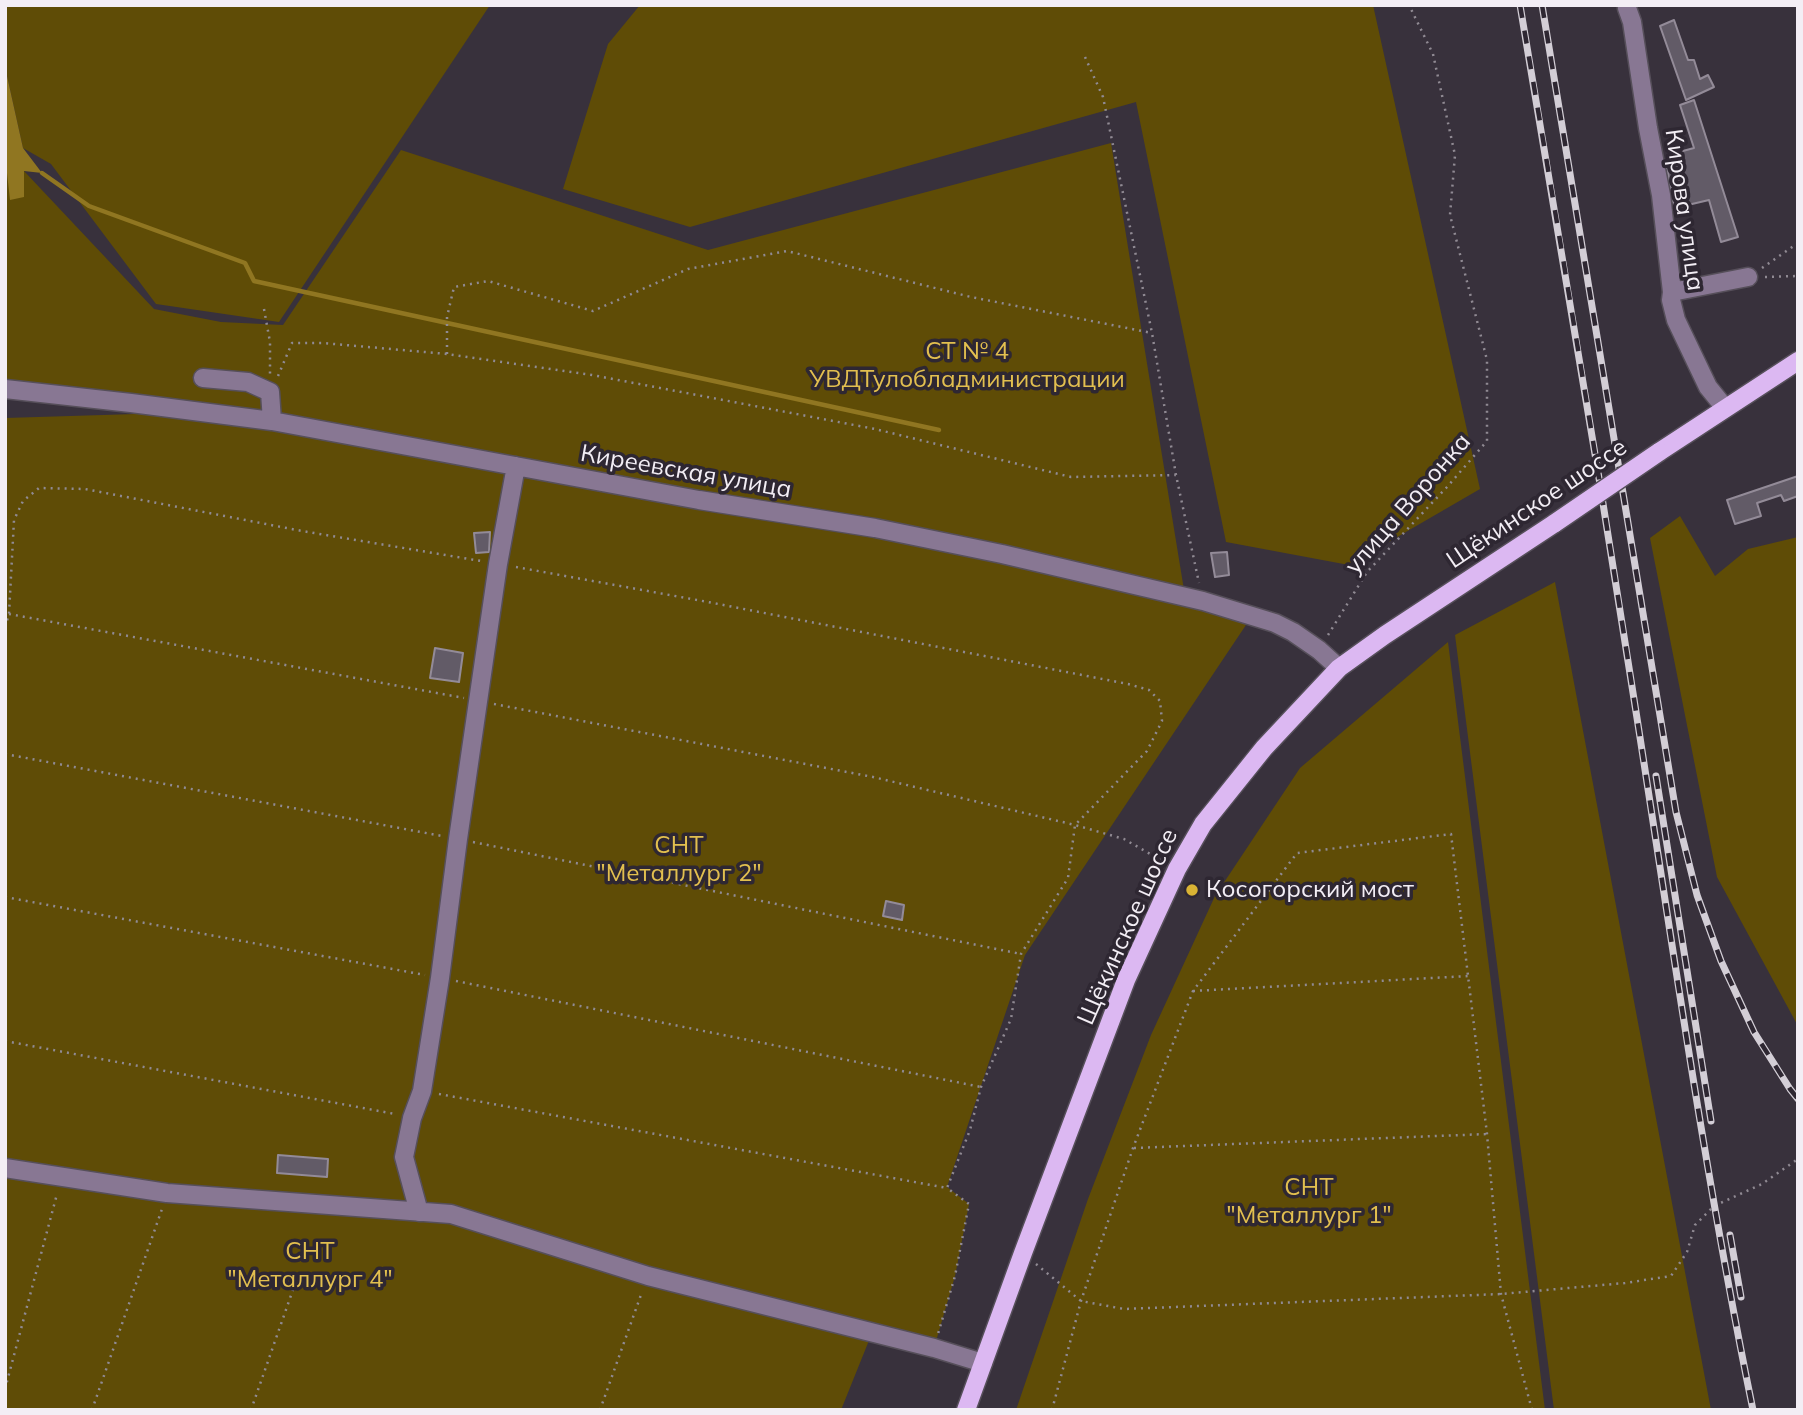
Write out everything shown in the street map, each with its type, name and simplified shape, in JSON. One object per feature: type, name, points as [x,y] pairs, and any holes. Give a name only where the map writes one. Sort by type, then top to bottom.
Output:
[{"type":"main road","name":"Щёкинское шоссе","points":[[967,1410],[982,1363],[1126,980],[1177,869],[1203,824],[1243,772],[1339,668],[1405,621],[1798,361]]},
{"type":"street","name":"Кирова улица","points":[[1627,8],[1632,22],[1661,195],[1671,300],[1676,320],[1708,387],[1725,408]]},
{"type":"street","points":[[1672,292],[1748,278]]},
{"type":"street","points":[[203,377],[248,382],[270,392],[272,421]]},
{"type":"street","name":"Киреевская улица","points":[[5,389],[272,421],[699,500],[875,528],[1002,554],[1203,600],[1275,623],[1319,650],[1339,668]]},
{"type":"street","points":[[419,1212],[404,1157],[412,1118],[422,1091],[498,564],[516,466]]},
{"type":"street","points":[[5,1168],[167,1193],[451,1214],[648,1276],[934,1348],[982,1363]]},
{"type":"path","name":"улица Воронка","points":[[1319,650],[1367,572],[1487,441],[1487,360],[1450,215],[1455,155],[1433,54],[1409,5]]},
{"type":"path","points":[[1084,57],[1103,97],[1152,333],[1176,475],[1203,600]]},
{"type":"path","points":[[1748,278],[1798,243]]},
{"type":"path","points":[[447,354],[447,317],[454,287],[488,281],[593,311],[688,269],[787,251],[971,298],[1152,333]]},
{"type":"path","points":[[1748,278],[1798,276]]},
{"type":"path","points":[[264,309],[270,342],[270,392]]},
{"type":"path","points":[[270,392],[292,343],[323,343],[447,354],[592,375],[875,429],[1071,477],[1176,475]]},
{"type":"path","points":[[5,627],[9,614],[14,520],[23,501],[39,488],[85,489],[302,531],[708,602],[1149,690],[1160,701],[1162,721],[1147,751],[1075,825],[1068,878],[1021,954],[1011,1019],[981,1087],[970,1130],[947,1188]]},
{"type":"path","points":[[9,614],[873,777],[1124,839],[1177,869]]},
{"type":"path","points":[[5,754],[458,839],[1021,954]]},
{"type":"path","points":[[1052,1410],[1081,1301],[1133,1148],[1193,991],[1297,853],[1451,834],[1487,1134],[1501,1294],[1532,1410]]},
{"type":"path","points":[[5,897],[440,978],[981,1087]]},
{"type":"path","points":[[1193,991],[1469,976]]},
{"type":"path","points":[[5,1041],[412,1118]]},
{"type":"path","points":[[422,1091],[947,1188],[969,1204],[955,1276],[934,1348]]},
{"type":"path","points":[[1133,1148],[1487,1134]]},
{"type":"path","points":[[1023,1254],[1081,1301],[1124,1309],[1501,1294],[1625,1283],[1671,1276],[1687,1252],[1695,1225],[1714,1206],[1762,1184],[1798,1159]]},
{"type":"path","points":[[5,1389],[62,1177]]},
{"type":"path","points":[[92,1410],[167,1193]]},
{"type":"path","points":[[600,1410],[648,1276]]},
{"type":"path","points":[[251,1410],[296,1281]]},
{"type":"green space","points":[[5,5],[490,5],[279,322],[156,304],[51,164],[23,148],[5,67]]},
{"type":"green space","points":[[640,5],[1373,5],[1480,489],[1349,565],[1226,542],[1136,102],[690,227],[563,189],[608,44]]},
{"type":"green space","points":[[1111,143],[1185,596],[1252,616],[1025,955],[947,1187],[969,1204],[955,1276],[934,1348],[872,1333],[841,1410],[5,1410],[5,418],[201,412],[5,389],[5,172],[24,171],[154,309],[221,322],[283,325],[401,150],[708,250]]},
{"type":"green space","points":[[1680,516],[1715,576],[1748,549],[1798,537],[1798,1026],[1717,877],[1650,538]]},
{"type":"green space","points":[[1555,582],[1711,1410],[1554,1410],[1455,635]]},
{"type":"green space","name":"СНТ \"Металлург 1\"","points":[[1448,642],[1545,1410],[1016,1410],[1088,1199],[1151,1035],[1215,896],[1300,768]]},
{"type":"shaded area","points":[[5,67],[23,148],[42,173],[24,171],[24,197],[10,200],[5,172]]},
{"type":"building","points":[[1674,20],[1688,60],[1694,60],[1700,79],[1708,75],[1714,87],[1686,100],[1660,26]]},
{"type":"building","points":[[1694,100],[1738,237],[1721,242],[1709,200],[1675,208],[1673,201],[1667,168],[1683,164],[1679,152],[1694,148],[1680,105]]},
{"type":"building","points":[[1798,476],[1798,496],[1784,501],[1781,495],[1757,503],[1761,516],[1735,524],[1727,500]]},
{"type":"building","points":[[490,532],[489,552],[476,553],[474,533]]},
{"type":"building","points":[[1227,552],[1229,575],[1215,577],[1211,553]]},
{"type":"building","points":[[435,648],[463,653],[459,682],[430,678]]},
{"type":"building","points":[[886,901],[904,905],[902,920],[883,916]]},
{"type":"building","points":[[278,1155],[328,1159],[327,1177],[277,1173]]},
{"type":"waterway","points":[[42,173],[89,206],[245,263],[254,281],[939,430]]},
{"type":"railway","points":[[1520,5],[1595,451],[1705,1151],[1753,1410]]},
{"type":"railway","points":[[1542,5],[1676,812],[1697,895],[1721,961],[1754,1032],[1798,1099]]},
{"type":"railway","points":[[1656,776],[1711,1121]]},
{"type":"railway","points":[[1730,1235],[1741,1297]]},
{"type":"place","name":"Косогорский мост","points":[[1192,890]]},
{"type":"park label","name":"СТ № 4 УВДТулобладминистрации","points":[[967,366]]},
{"type":"park label","name":"СНТ \"Металлург 2\"","points":[[679,860]]},
{"type":"park label","name":"СНТ \"Металлург 4\"","points":[[310,1266]]}]
